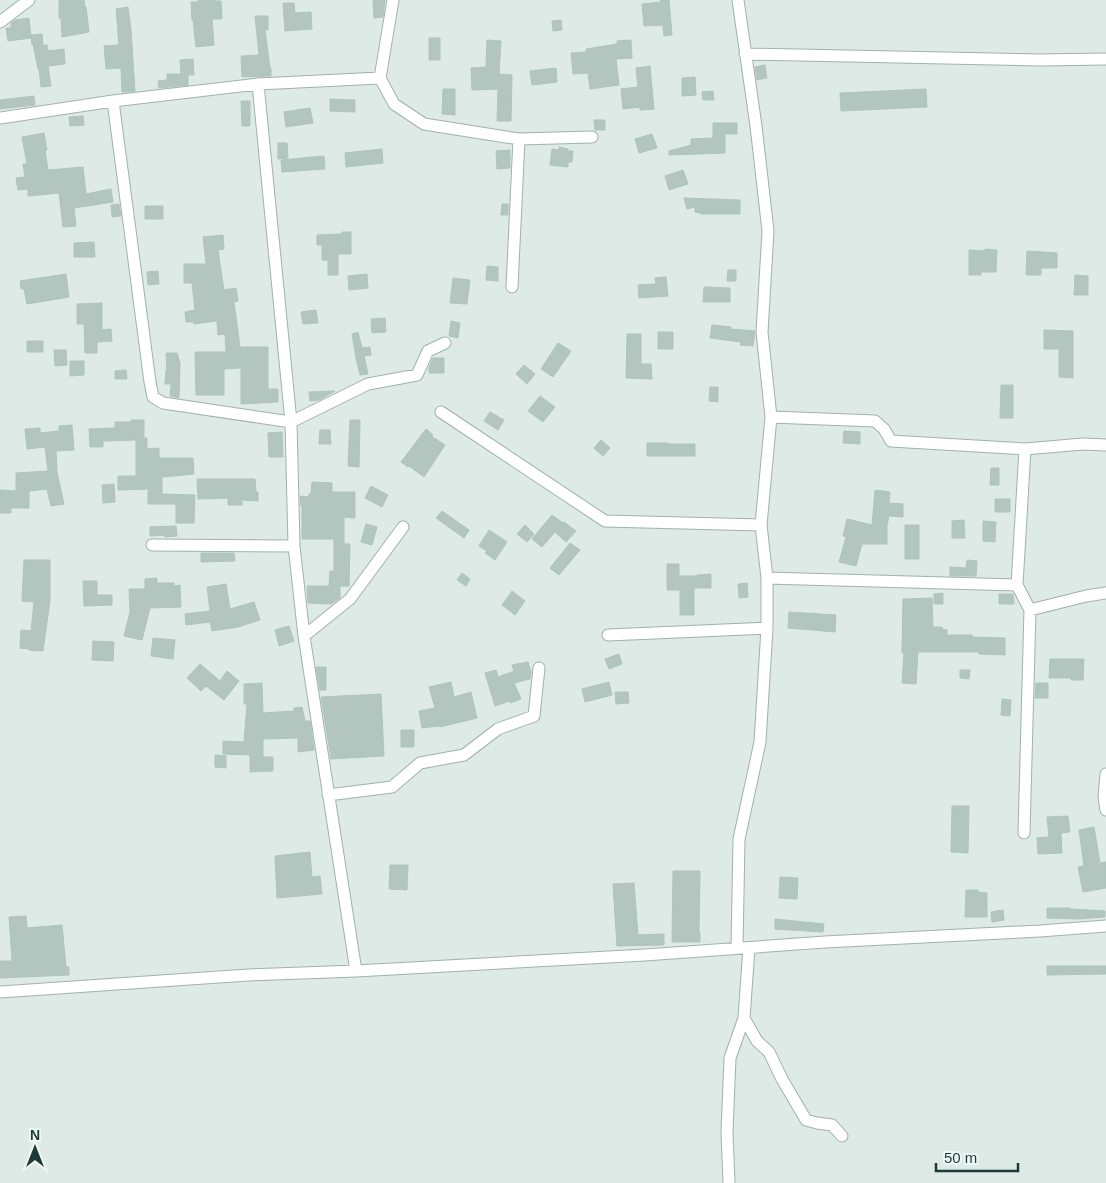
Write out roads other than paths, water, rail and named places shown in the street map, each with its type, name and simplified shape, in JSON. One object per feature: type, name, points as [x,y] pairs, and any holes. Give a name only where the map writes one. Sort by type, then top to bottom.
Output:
[{"type":"street","points":[[0,22],[29,0]]},
{"type":"street","points":[[393,0],[380,78],[394,104],[424,124],[519,139],[592,137]]},
{"type":"street","points":[[729,1183],[727,1132],[730,1058],[744,1018],[739,839],[760,742],[768,578],[761,525],[772,417],[762,332],[768,231],[756,126],[738,0]]},
{"type":"street","points":[[745,54],[1106,60]]},
{"type":"street","points":[[0,118],[113,101],[258,84],[380,78]]},
{"type":"street","points":[[258,84],[291,422],[294,546],[304,636],[356,970]]},
{"type":"street","points":[[113,101],[153,398],[163,402],[291,422],[368,384],[417,375],[428,351],[445,343]]},
{"type":"street","points":[[512,287],[519,139]]},
{"type":"street","points":[[441,412],[605,521],[761,525]]},
{"type":"street","points":[[772,417],[874,421],[884,429],[891,441],[1025,449],[1083,444],[1106,445]]},
{"type":"street","points":[[1024,833],[1030,610],[1016,585],[1025,449]]},
{"type":"street","points":[[304,636],[350,599],[403,527]]},
{"type":"street","points":[[152,545],[294,546]]},
{"type":"street","points":[[768,578],[1016,585]]},
{"type":"street","points":[[1030,610],[1086,596],[1106,594]]},
{"type":"street","points":[[608,635],[766,628]]},
{"type":"street","points":[[328,795],[392,787],[420,764],[464,755],[498,729],[534,716],[539,668]]},
{"type":"street","points":[[1106,774],[1104,797],[1106,810]]},
{"type":"street","points":[[0,992],[248,975],[645,955],[825,942],[1040,932],[1106,926]]},
{"type":"street","points":[[744,1018],[757,1041],[768,1052],[806,1120],[832,1125],[842,1136]]}]
